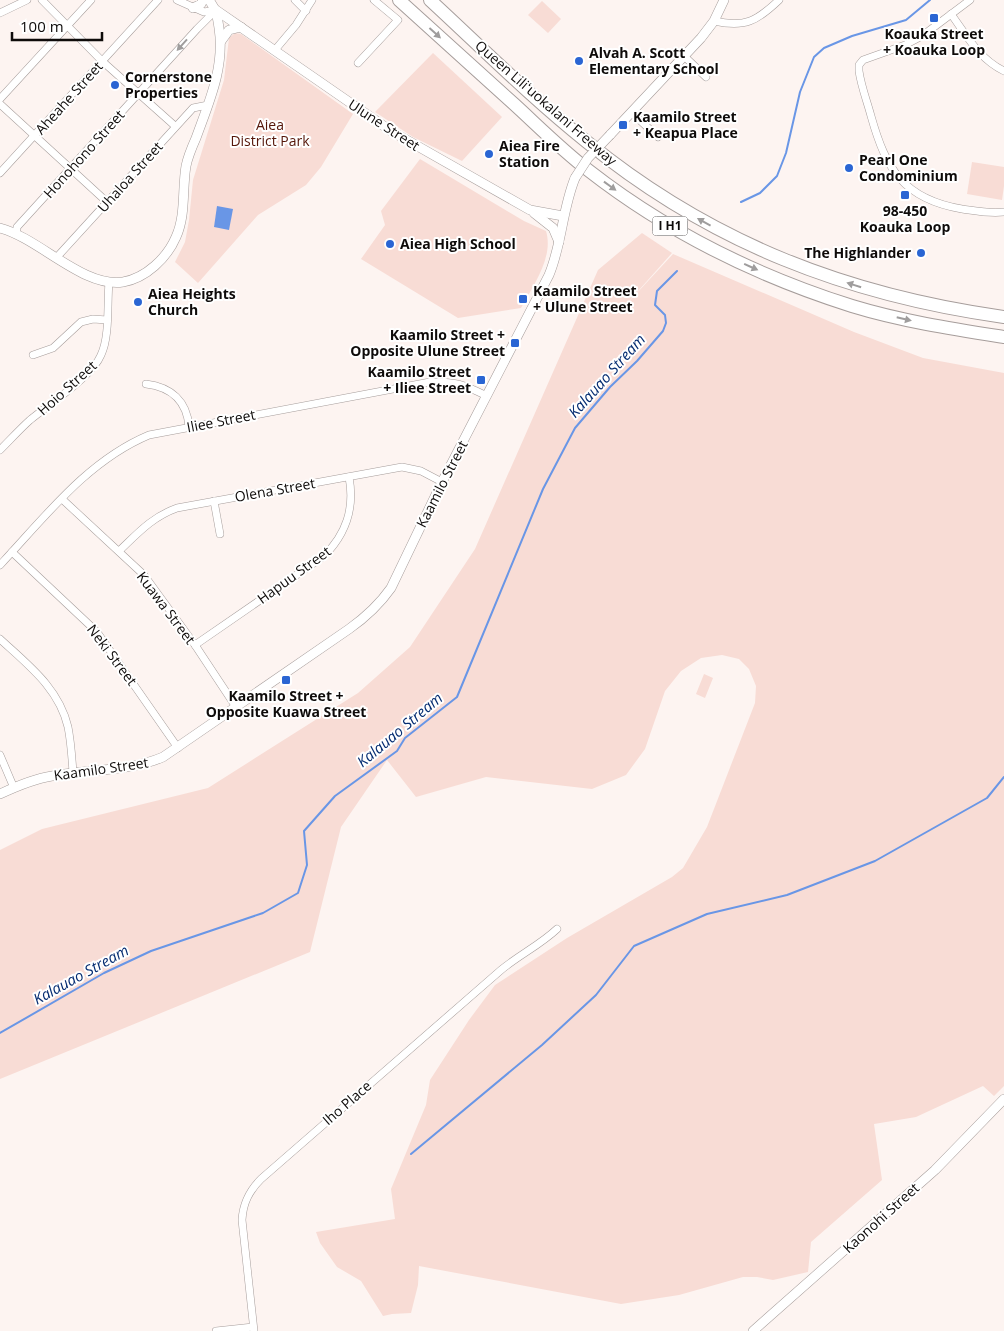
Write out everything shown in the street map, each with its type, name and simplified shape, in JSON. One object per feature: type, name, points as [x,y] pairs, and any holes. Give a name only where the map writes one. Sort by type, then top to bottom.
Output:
[{"type":"highway","name":"Queen Liliʻuokalani Freeway","points":[[399,0],[587,169],[668,225],[723,254],[782,280],[853,306],[916,322],[1004,337]]},
{"type":"highway","name":"Queen Liliʻuokalani Freeway","points":[[430,0],[588,143],[645,186],[718,229],[764,252],[806,269],[874,291],[936,306],[1004,317]]},
{"type":"street","points":[[0,13],[27,0]]},
{"type":"street","points":[[42,0],[102,61],[175,126]]},
{"type":"street","points":[[0,99],[91,0]]},
{"type":"street","name":"Aheahe Street","points":[[0,173],[158,0]]},
{"type":"street","points":[[177,0],[204,12],[216,10]]},
{"type":"street","points":[[194,9],[203,0]]},
{"type":"street","points":[[0,228],[16,234],[78,270],[109,282],[124,282],[146,273],[170,250],[180,226],[186,165],[218,72],[220,41],[216,10],[209,0]]},
{"type":"street","points":[[295,0],[306,10]]},
{"type":"street","points":[[275,50],[296,26],[312,0]]},
{"type":"street","points":[[358,63],[398,20],[374,0]]},
{"type":"street","name":"Kaamilo Street","points":[[0,794],[32,780],[73,773],[137,766],[163,757],[350,629],[370,614],[382,601],[391,588],[442,482],[549,275],[560,244],[564,216],[575,178],[588,158],[632,113],[714,21],[724,0]]},
{"type":"street","points":[[714,21],[724,24],[746,23],[763,16],[779,0]]},
{"type":"street","points":[[970,0],[913,40],[863,60],[859,65],[860,76],[879,144],[885,158],[901,181],[922,196],[946,206],[989,213],[1004,212]]},
{"type":"street","points":[[194,9],[200,19],[197,29]]},
{"type":"street","name":"Ulune Street","points":[[216,10],[391,131],[530,210],[564,216]]},
{"type":"street","name":"Honohono Street","points":[[16,234],[17,228],[138,93],[216,10]]},
{"type":"street","points":[[951,14],[984,58],[993,66],[1004,71]]},
{"type":"street","points":[[220,41],[229,30],[241,27]]},
{"type":"street","points":[[684,56],[706,77]]},
{"type":"street","points":[[0,104],[107,202]]},
{"type":"street","name":"Uhaloa Street","points":[[56,257],[192,108],[208,105]]},
{"type":"street","points":[[632,113],[658,137]]},
{"type":"street","points":[[530,210],[553,228],[560,244]]},
{"type":"street","name":"Hoio Street","points":[[0,450],[28,422],[94,366],[105,344],[109,282]]},
{"type":"street","points":[[33,355],[53,348],[81,322],[93,319],[107,320]]},
{"type":"street","name":"Iliee Street","points":[[0,565],[100,462],[149,435],[430,382],[448,381],[461,383],[487,396]]},
{"type":"street","points":[[146,384],[167,389],[176,396],[184,406],[188,427]]},
{"type":"street","name":"Olena Street","points":[[119,551],[146,525],[162,514],[177,508],[402,468],[420,471],[442,482]]},
{"type":"street","name":"Hapuu Street","points":[[195,645],[324,556],[334,546],[350,514],[352,492],[349,477]]},
{"type":"street","name":"Kuawa Street","points":[[62,499],[148,580],[195,645],[236,707]]},
{"type":"street","points":[[214,501],[220,534]]},
{"type":"street","name":"Neki Street","points":[[12,552],[97,632],[178,748]]},
{"type":"street","points":[[0,639],[38,675],[58,700],[68,728],[73,773]]},
{"type":"street","points":[[0,755],[14,788]]},
{"type":"street","name":"Iho Place","points":[[254,1329],[242,1220],[243,1206],[251,1190],[260,1179],[500,970],[546,940],[558,929]]},
{"type":"street","name":"Kaonohi Street","points":[[753,1331],[935,1170],[968,1138],[1004,1098]]},
{"type":"street","points":[[216,1331],[254,1329]]},
{"type":"green space","points":[[542,1],[561,19],[548,33],[528,15]]},
{"type":"green space","name":"Aiea District Park","points":[[235,33],[241,34],[353,114],[321,167],[306,185],[258,215],[198,283],[175,262],[185,242],[193,180],[224,80],[229,38]]},
{"type":"green space","points":[[433,53],[502,117],[462,161],[413,137],[375,112]]},
{"type":"green space","points":[[420,159],[524,221],[546,231],[548,241],[545,261],[521,308],[458,318],[361,259],[385,225],[381,211]]},
{"type":"green space","points":[[972,162],[1004,167],[1002,200],[967,194]]},
{"type":"green space","points":[[642,233],[672,253],[623,308],[673,254],[854,332],[923,358],[1004,373],[1004,1086],[994,1096],[983,1086],[916,1117],[874,1124],[882,1180],[811,1242],[808,1272],[773,1280],[743,1277],[679,1295],[621,1304],[419,1266],[418,1285],[411,1313],[383,1316],[361,1281],[337,1267],[320,1243],[316,1232],[395,1219],[391,1189],[426,1105],[430,1080],[469,1020],[495,985],[567,938],[672,877],[683,868],[707,827],[755,703],[756,686],[749,669],[739,659],[722,655],[701,658],[681,671],[665,691],[645,749],[626,775],[592,789],[486,777],[416,797],[387,760],[341,827],[310,952],[0,1079],[0,850],[42,829],[208,788],[358,693],[410,647],[475,549],[598,270]]},
{"type":"green space","points":[[704,674],[713,678],[705,698],[696,694]]},
{"type":"water","points":[[217,206],[233,209],[229,230],[214,227]]},
{"type":"waterway","name":"Kalauao Stream","points":[[741,202],[760,193],[777,176],[786,153],[800,92],[814,57],[824,48],[852,36],[906,20],[930,0]]},
{"type":"waterway","name":"Kalauao Stream","points":[[0,1033],[104,973],[151,951],[263,913],[298,893],[307,865],[304,831],[335,796],[397,751],[405,738],[457,697],[543,489],[575,428],[610,387],[637,361],[663,331],[666,323],[665,315],[655,305],[657,291],[677,271]]},
{"type":"waterway","points":[[411,1154],[542,1045],[596,995],[634,946],[707,914],[787,895],[875,861],[987,798],[1004,777]]},
{"type":"place","name":"Koauka Street + Koauka Loop","points":[[934,18]]},
{"type":"place","name":"Alvah A. Scott Elementary School","points":[[579,61]]},
{"type":"place","name":"Cornerstone Properties","points":[[115,85]]},
{"type":"place","name":"Kaamilo Street + Keapua Place","points":[[623,125]]},
{"type":"place","name":"Aiea Fire Station","points":[[489,154]]},
{"type":"place","name":"Pearl One Condominium","points":[[849,168]]},
{"type":"place","name":"98-450 Koauka Loop","points":[[905,195]]},
{"type":"place","name":"Aiea High School","points":[[390,244]]},
{"type":"place","name":"The Highlander","points":[[921,253]]},
{"type":"place","name":"Kaamilo Street + Ulune Street","points":[[523,299]]},
{"type":"place","name":"Aiea Heights Church","points":[[138,302]]},
{"type":"place","name":"Kaamilo Street + Opposite Ulune Street","points":[[515,343]]},
{"type":"place","name":"Kaamilo Street + Iliee Street","points":[[481,380]]},
{"type":"place","name":"Kaamilo Street + Opposite Kuawa Street","points":[[286,680]]}]
